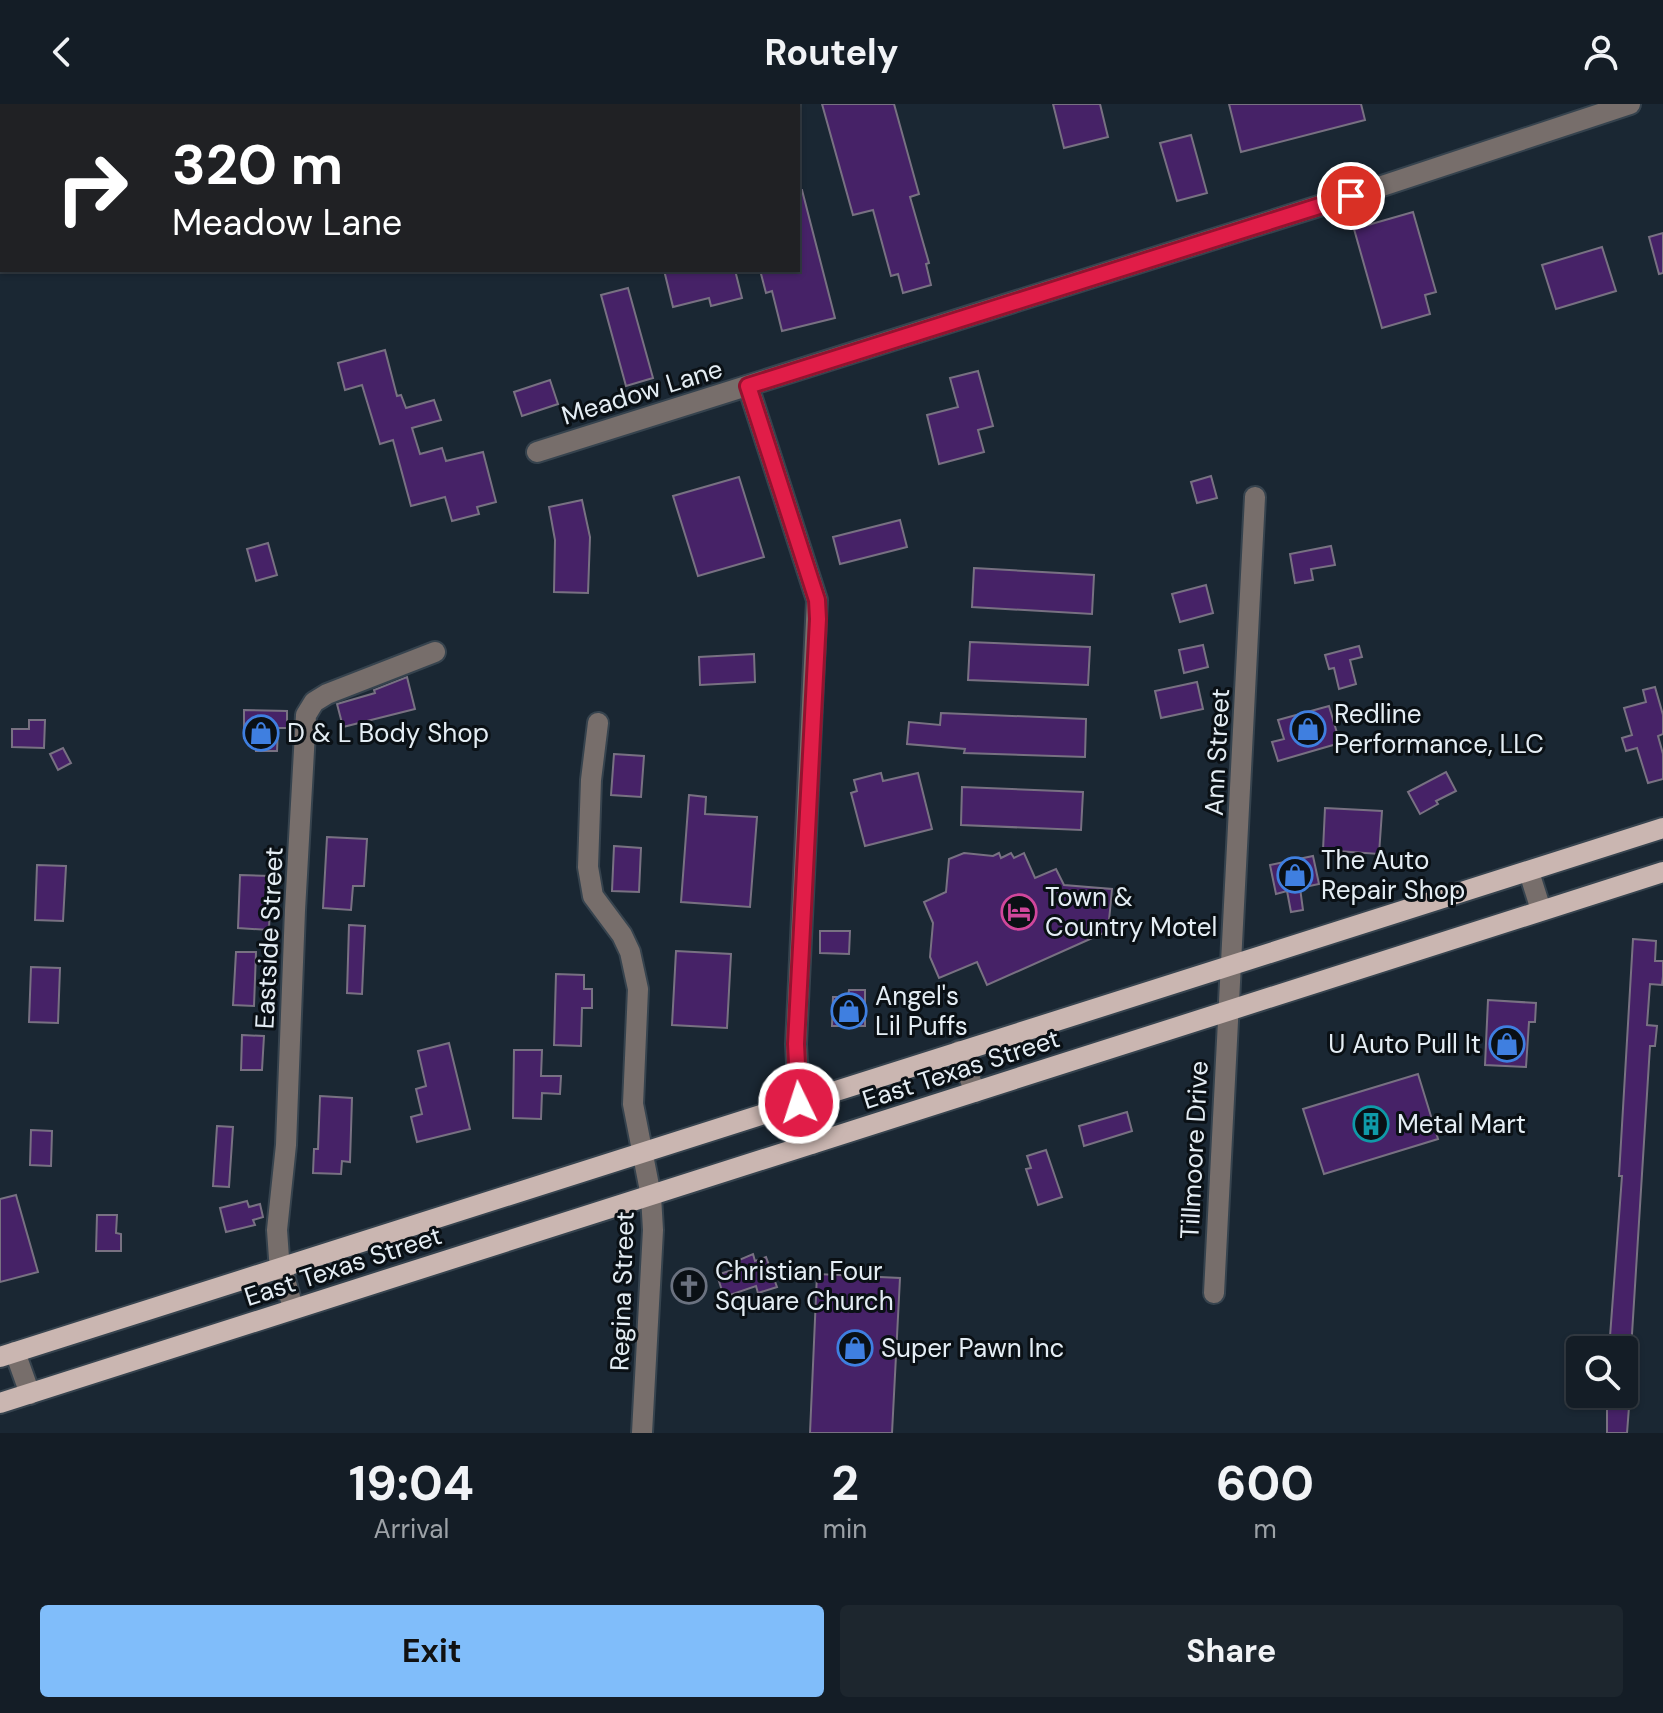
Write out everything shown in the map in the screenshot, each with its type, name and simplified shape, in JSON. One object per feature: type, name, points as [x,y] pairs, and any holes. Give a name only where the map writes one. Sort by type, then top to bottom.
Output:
[{"type":"main road","name":"East Texas Street","points":[[8,1355],[1663,828]]},
{"type":"main road","name":"East Texas Street","points":[[0,1403],[1663,872]]},
{"type":"street","name":"Meadow Lane","points":[[537,452],[1376,188],[1630,104]]},
{"type":"street","points":[[748,386],[817,600],[796,1044],[799,1103],[812,1144]]},
{"type":"street","name":"Ann Street","points":[[1228,1011],[1255,497]]},
{"type":"street","name":"Eastside Street","points":[[293,1308],[281,1267],[277,1230],[286,1145],[306,715],[309,707],[327,694],[435,652]]},
{"type":"street","name":"Regina Street","points":[[598,723],[591,780],[588,867],[593,896],[622,935],[635,969],[638,989],[633,1104],[651,1196],[653,1265],[642,1433]]},
{"type":"street","points":[[1529,872],[1541,910]]},
{"type":"street","name":"Tillmoore Drive","points":[[1214,1293],[1228,1011]]},
{"type":"street","points":[[959,1051],[975,1092]]},
{"type":"street","points":[[8,1355],[30,1394]]},
{"type":"building","points":[[822,104],[894,104],[919,194],[910,197],[929,263],[926,264],[931,285],[903,293],[898,274],[891,276],[873,210],[853,215]]},
{"type":"building","points":[[1053,104],[1100,104],[1108,137],[1064,148]]},
{"type":"building","points":[[1229,104],[1361,104],[1365,120],[1241,152]]},
{"type":"building","points":[[1191,135],[1207,193],[1177,201],[1160,143]]},
{"type":"building","points":[[802,190],[835,318],[782,331],[772,291],[766,293],[761,272],[800,272]]},
{"type":"building","points":[[1413,212],[1436,292],[1425,295],[1430,314],[1382,328],[1354,229]]},
{"type":"building","points":[[1663,233],[1663,273],[1659,274],[1649,237]]},
{"type":"building","points":[[1602,247],[1616,291],[1556,309],[1542,265]]},
{"type":"building","points":[[664,272],[736,272],[742,298],[711,306],[709,298],[673,307]]},
{"type":"building","points":[[628,288],[653,378],[626,386],[601,295]]},
{"type":"building","points":[[385,350],[397,396],[401,395],[406,408],[434,400],[441,420],[412,428],[420,454],[442,448],[446,461],[483,452],[496,502],[477,507],[479,514],[452,521],[445,497],[411,506],[393,440],[380,444],[362,385],[345,390],[338,363]]},
{"type":"building","points":[[978,371],[993,426],[978,430],[984,452],[939,464],[927,415],[958,407],[950,378]]},
{"type":"building","points":[[550,380],[558,404],[522,416],[514,392]]},
{"type":"building","points":[[1211,476],[1217,498],[1197,503],[1191,482]]},
{"type":"building","points":[[739,477],[764,557],[698,576],[673,496]]},
{"type":"building","points":[[582,500],[590,537],[588,593],[554,592],[555,540],[549,507]]},
{"type":"building","points":[[900,520],[907,547],[840,564],[833,537]]},
{"type":"building","points":[[268,543],[277,575],[256,581],[247,549]]},
{"type":"building","points":[[1331,546],[1335,565],[1311,569],[1313,580],[1295,583],[1290,554]]},
{"type":"building","points":[[974,568],[1094,575],[1092,614],[972,607]]},
{"type":"building","points":[[1206,585],[1213,613],[1180,622],[1172,594]]},
{"type":"building","points":[[970,642],[1090,647],[1088,685],[968,680]]},
{"type":"building","points":[[1203,645],[1208,667],[1184,673],[1179,650]]},
{"type":"building","points":[[1359,646],[1362,657],[1350,660],[1356,684],[1339,689],[1334,668],[1329,669],[1325,655]]},
{"type":"building","points":[[754,654],[755,682],[700,685],[699,657]]},
{"type":"building","points":[[407,677],[415,709],[343,727],[337,704],[375,693],[374,690]]},
{"type":"building","points":[[1197,682],[1203,709],[1161,718],[1155,691]]},
{"type":"building","points":[[1655,687],[1663,715],[1663,734],[1658,736],[1663,754],[1663,779],[1648,783],[1637,748],[1626,751],[1622,738],[1632,735],[1624,708],[1646,702],[1643,690]]},
{"type":"building","name":"Redline Performance, LLC","points":[[1329,706],[1340,743],[1278,761],[1272,742],[1284,739],[1278,720]]},
{"type":"building","name":"D & L Body Shop","points":[[244,710],[287,711],[287,728],[278,728],[277,751],[256,751],[256,738],[244,738]]},
{"type":"building","points":[[941,713],[1086,719],[1085,757],[964,753],[965,749],[907,744],[909,722],[940,725]]},
{"type":"building","points":[[29,720],[45,720],[44,748],[12,747],[12,729],[29,729]]},
{"type":"building","points":[[63,748],[71,763],[58,770],[50,754]]},
{"type":"building","points":[[614,754],[644,756],[641,797],[611,795]]},
{"type":"building","points":[[1446,772],[1456,791],[1420,814],[1408,792]]},
{"type":"building","points":[[881,773],[883,781],[918,773],[932,829],[865,846],[851,793],[857,791],[854,780]]},
{"type":"building","points":[[962,787],[1083,792],[1081,830],[961,825]]},
{"type":"building","points":[[689,795],[706,797],[705,814],[757,817],[750,907],[681,902]]},
{"type":"building","points":[[1325,808],[1382,811],[1379,854],[1323,850]]},
{"type":"building","points":[[327,837],[367,839],[364,886],[353,886],[351,910],[323,908]]},
{"type":"building","points":[[614,846],[641,848],[639,892],[612,891]]},
{"type":"building","name":"Town & Country Motel","points":[[964,853],[993,856],[999,853],[1001,858],[1011,853],[1014,858],[1024,853],[1035,878],[1056,869],[1064,885],[1112,889],[1108,931],[987,985],[977,962],[939,978],[930,957],[933,923],[924,902],[946,892],[949,859]]},
{"type":"building","name":"The Auto Repair Shop","points":[[1313,856],[1319,884],[1300,888],[1303,910],[1291,912],[1287,891],[1276,894],[1270,865]]},
{"type":"building","points":[[37,865],[66,866],[63,921],[35,920]]},
{"type":"building","points":[[240,875],[271,876],[269,930],[238,928]]},
{"type":"building","points":[[349,925],[365,926],[362,994],[347,993]]},
{"type":"building","points":[[820,931],[850,931],[849,954],[820,953]]},
{"type":"building","points":[[1633,939],[1656,941],[1655,961],[1663,961],[1663,976],[1662,985],[1650,984],[1647,1025],[1657,1026],[1655,1046],[1650,1046],[1632,1336],[1610,1336],[1622,1176],[1619,1176]]},
{"type":"building","points":[[676,951],[731,954],[727,1028],[672,1025]]},
{"type":"building","points":[[236,952],[256,952],[254,1006],[233,1005]]},
{"type":"building","points":[[31,967],[60,968],[58,1023],[29,1022]]},
{"type":"building","points":[[556,974],[584,975],[584,989],[592,989],[592,1008],[582,1008],[581,1046],[554,1045]]},
{"type":"building","name":"Angel's Lil Puffs","points":[[849,990],[865,990],[865,1026],[832,1026],[833,997],[848,997]]},
{"type":"building","name":"U Auto Pull It","points":[[1488,1000],[1536,1003],[1535,1022],[1529,1022],[1526,1067],[1485,1065]]},
{"type":"building","points":[[242,1035],[264,1036],[262,1070],[241,1070]]},
{"type":"building","points":[[449,1043],[470,1129],[417,1142],[411,1117],[422,1114],[416,1089],[426,1086],[418,1051]]},
{"type":"building","points":[[514,1050],[542,1050],[541,1076],[561,1076],[560,1094],[542,1093],[541,1119],[513,1118]]},
{"type":"building","name":"Metal Mart","points":[[1418,1074],[1438,1139],[1324,1174],[1303,1109]]},
{"type":"building","points":[[320,1096],[352,1098],[350,1162],[342,1161],[341,1174],[313,1173],[314,1149],[318,1149]]},
{"type":"building","points":[[1127,1112],[1132,1131],[1084,1146],[1079,1126]]},
{"type":"building","points":[[217,1126],[233,1127],[229,1187],[213,1186]]},
{"type":"building","points":[[31,1130],[52,1131],[51,1166],[30,1165]]},
{"type":"building","points":[[1046,1150],[1062,1197],[1038,1205],[1026,1169],[1031,1168],[1027,1156]]},
{"type":"building","points":[[16,1195],[38,1272],[0,1282],[0,1199]]},
{"type":"building","points":[[247,1201],[249,1207],[260,1204],[263,1217],[253,1220],[255,1225],[226,1232],[220,1208]]},
{"type":"building","points":[[97,1215],[117,1215],[116,1233],[121,1234],[121,1251],[96,1251]]},
{"type":"building","points":[[753,1254],[755,1261],[766,1257],[777,1287],[758,1293],[756,1286],[724,1297],[717,1275],[741,1267],[739,1260]]},
{"type":"building","name":"Super Pawn Inc","points":[[817,1274],[900,1278],[892,1433],[810,1433]]},
{"type":"building","points":[[1607,1408],[1629,1408],[1627,1433],[1607,1433]]},
{"type":"place","name":"Redline Performance, LLC","points":[[1308,729]]},
{"type":"place","name":"D & L Body Shop","points":[[261,733]]},
{"type":"place","name":"The Auto Repair Shop","points":[[1295,875]]},
{"type":"place","name":"Town & Country Motel","points":[[1019,912]]},
{"type":"place","name":"Angel's Lil Puffs","points":[[849,1011]]},
{"type":"place","name":"U Auto Pull It","points":[[1507,1044]]},
{"type":"place","name":"Metal Mart","points":[[1371,1124]]},
{"type":"place","name":"Christian Four Square Church","points":[[689,1286]]},
{"type":"place","name":"Super Pawn Inc","points":[[855,1348]]},
{"type":"route","points":[[799,1103],[796,1044],[817,600],[748,386],[1351,196]]}]
